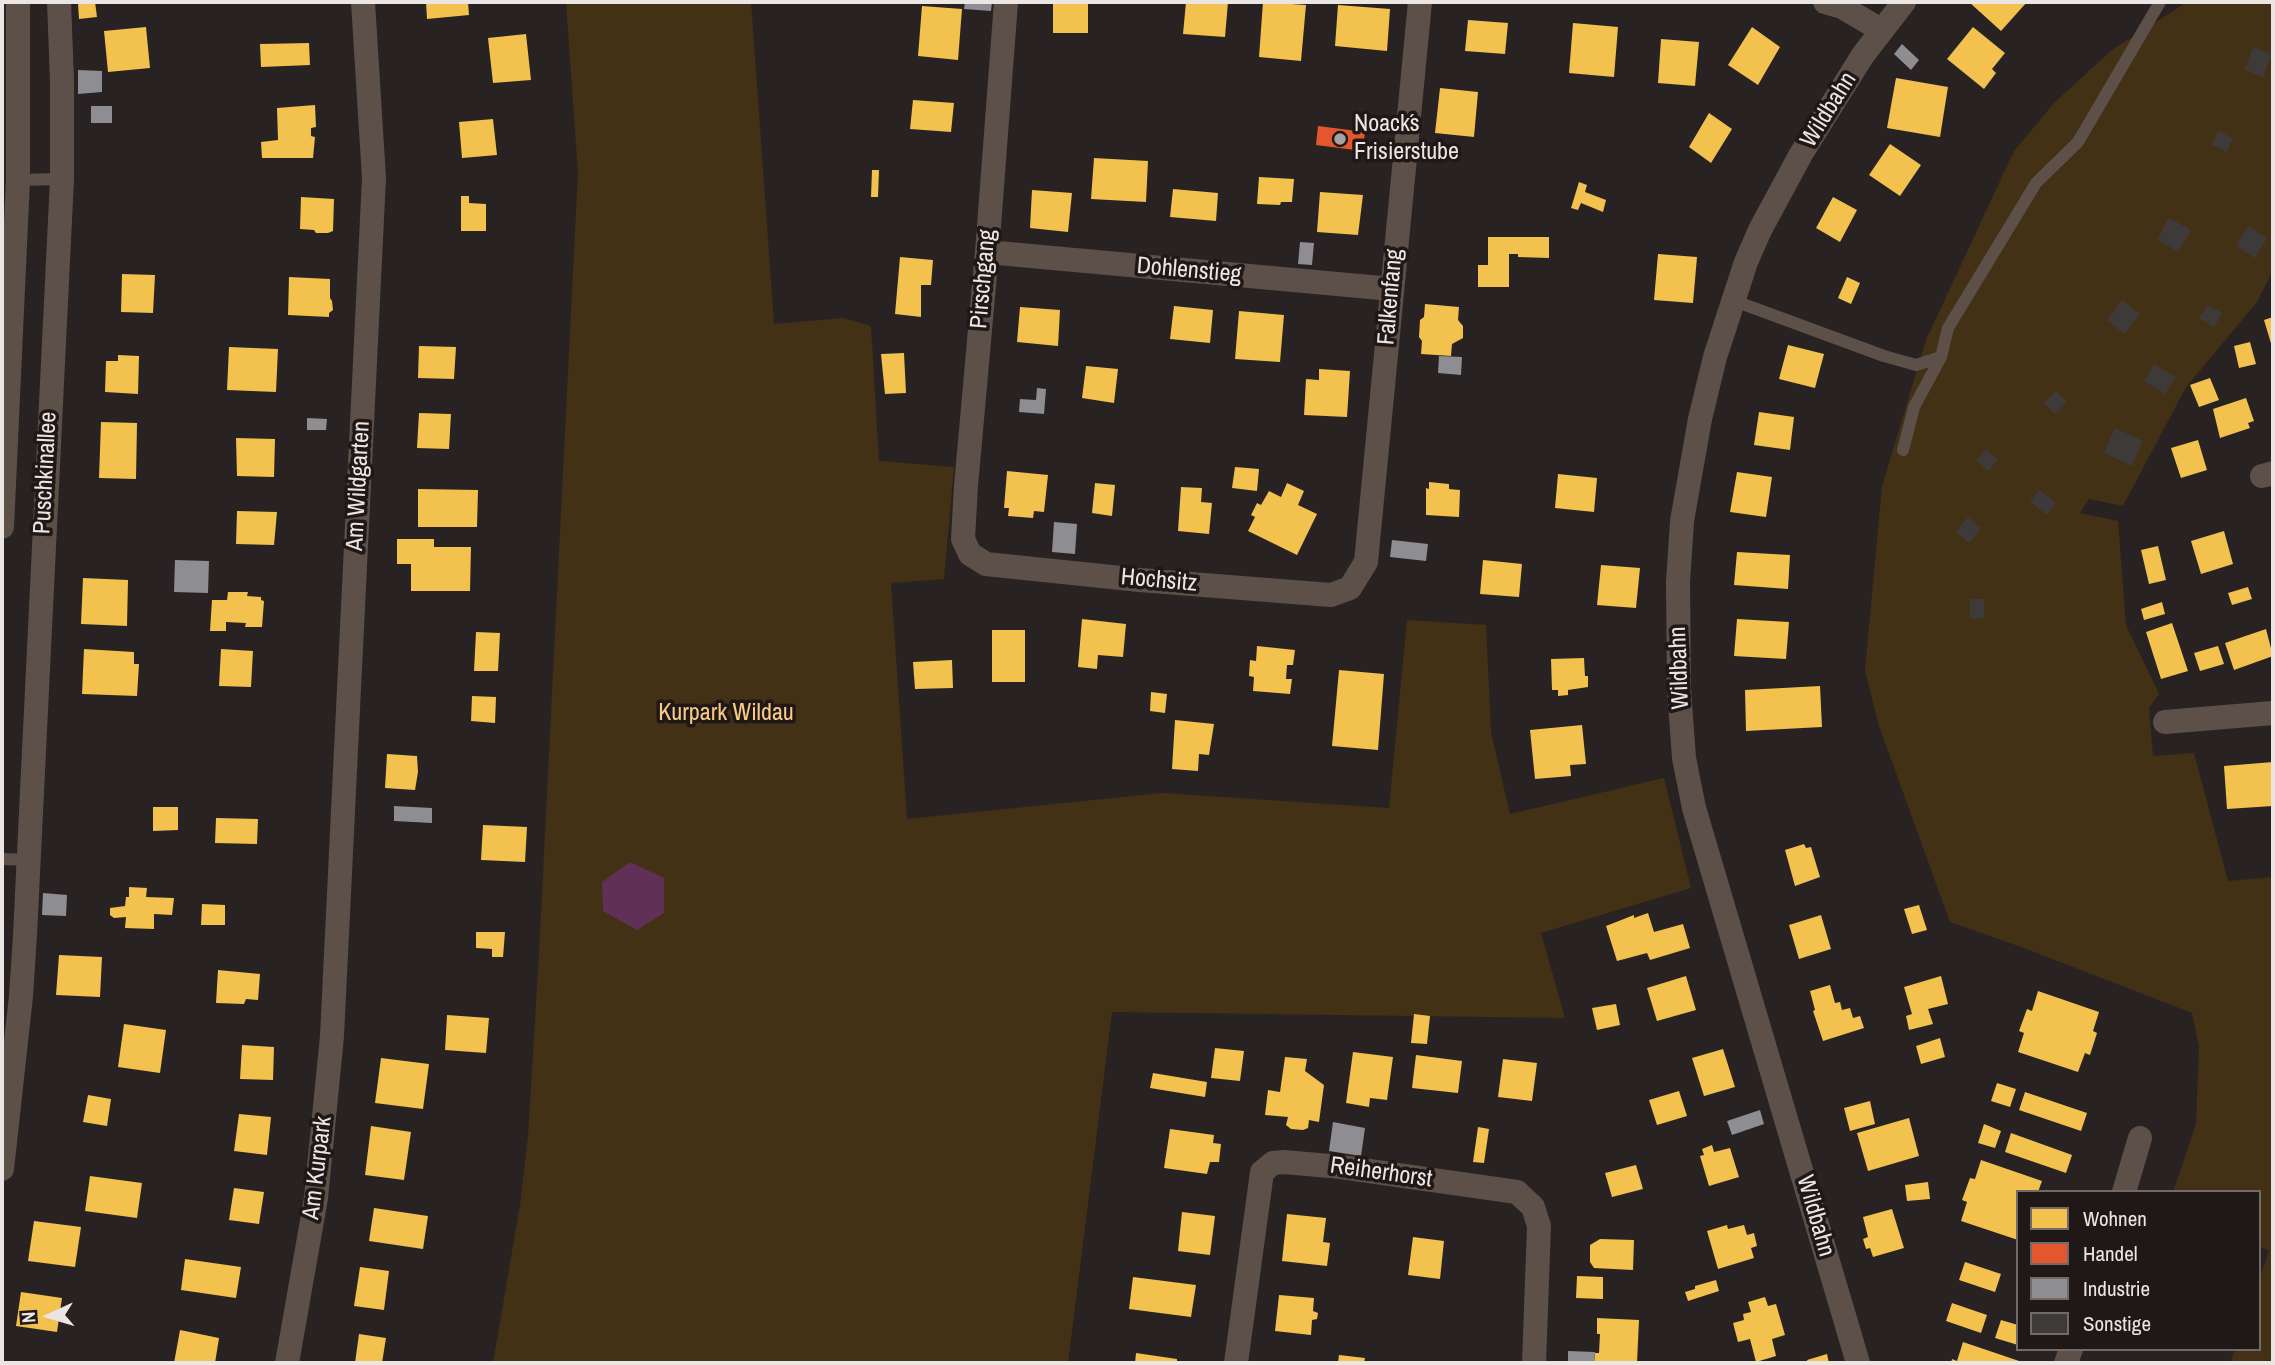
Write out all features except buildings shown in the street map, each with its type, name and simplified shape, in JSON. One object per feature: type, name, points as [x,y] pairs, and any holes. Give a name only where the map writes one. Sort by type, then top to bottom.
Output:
[{"type":"street","name":"Puschkinallee","points":[[2,527],[18,180],[18,2]]},
{"type":"street","name":"Puschkinallee","points":[[2,1169],[21,996],[62,179],[59,2]]},
{"type":"street","name":"Am Wildgarten","points":[[335,971],[374,178],[363,2]]},
{"type":"street","name":"Pirschgang","points":[[970,554],[963,539],[965,486],[987,252],[1006,2]]},
{"type":"street","name":"Falkenfang","points":[[1350,588],[1366,562],[1420,2]]},
{"type":"street","points":[[1825,2],[1842,7],[1881,30]]},
{"type":"street","name":"Wildbahn","points":[[1858,1363],[1694,808],[1684,758],[1678,668],[1680,540],[1700,419],[1714,357],[1732,300],[1760,230],[1829,108],[1881,30],[1904,2]]},
{"type":"street","name":"Dohlenstieg","points":[[987,252],[1392,289]]},
{"type":"street","name":"Hochsitz","points":[[970,554],[986,564],[1140,580],[1331,595],[1350,588]]},
{"type":"street","points":[[2165,722],[2273,713]]},
{"type":"street","name":"Am Kurpark","points":[[287,1363],[320,1165],[335,971]]},
{"type":"street","points":[[2125,1190],[2140,1138]]},
{"type":"street","name":"Reiherhorst","points":[[1236,1363],[1262,1172],[1273,1163],[1284,1161],[1517,1192],[1533,1208],[1539,1226],[1534,1363]]},
{"type":"lane","points":[[1903,450],[1914,407],[1941,357],[1948,328],[2036,183],[2078,142],[2160,2]]},
{"type":"lane","points":[[18,180],[62,179]]},
{"type":"lane","points":[[1732,300],[1884,356],[1916,365],[1941,357]]},
{"type":"lane","points":[[2,859],[28,860]]},
{"type":"green space","name":"Kurpark Wildau","points":[[566,2],[751,2],[774,324],[843,318],[871,326],[879,461],[954,467],[944,579],[891,583],[907,819],[1162,793],[1389,808],[1407,620],[1486,625],[1491,732],[1510,814],[1664,778],[1691,888],[1541,933],[1565,1018],[1112,1012],[1068,1363],[493,1363],[520,1205],[528,1136],[539,955],[578,172]]},
{"type":"green space","points":[[2187,2],[2273,2],[2273,270],[2257,302],[2186,387],[2123,506],[2089,499],[2080,513],[2118,521],[2126,625],[2159,694],[2149,708],[2153,756],[2194,753],[2228,881],[2273,877],[2273,1363],[2230,1363],[2234,1351],[2261,1351],[2261,1274],[2269,1251],[2261,1247],[2261,1190],[2174,1190],[2196,1124],[2199,1047],[2192,1013],[1950,922],[1879,726],[1865,670],[1882,486],[1926,340],[2014,151],[2055,102],[2112,50]]},
{"type":"shaded area","points":[[630,862],[664,878],[664,913],[637,930],[603,911],[602,882]]},
{"type":"place","name":"Noack´s Frisierstube","points":[[1340,139]]}]
